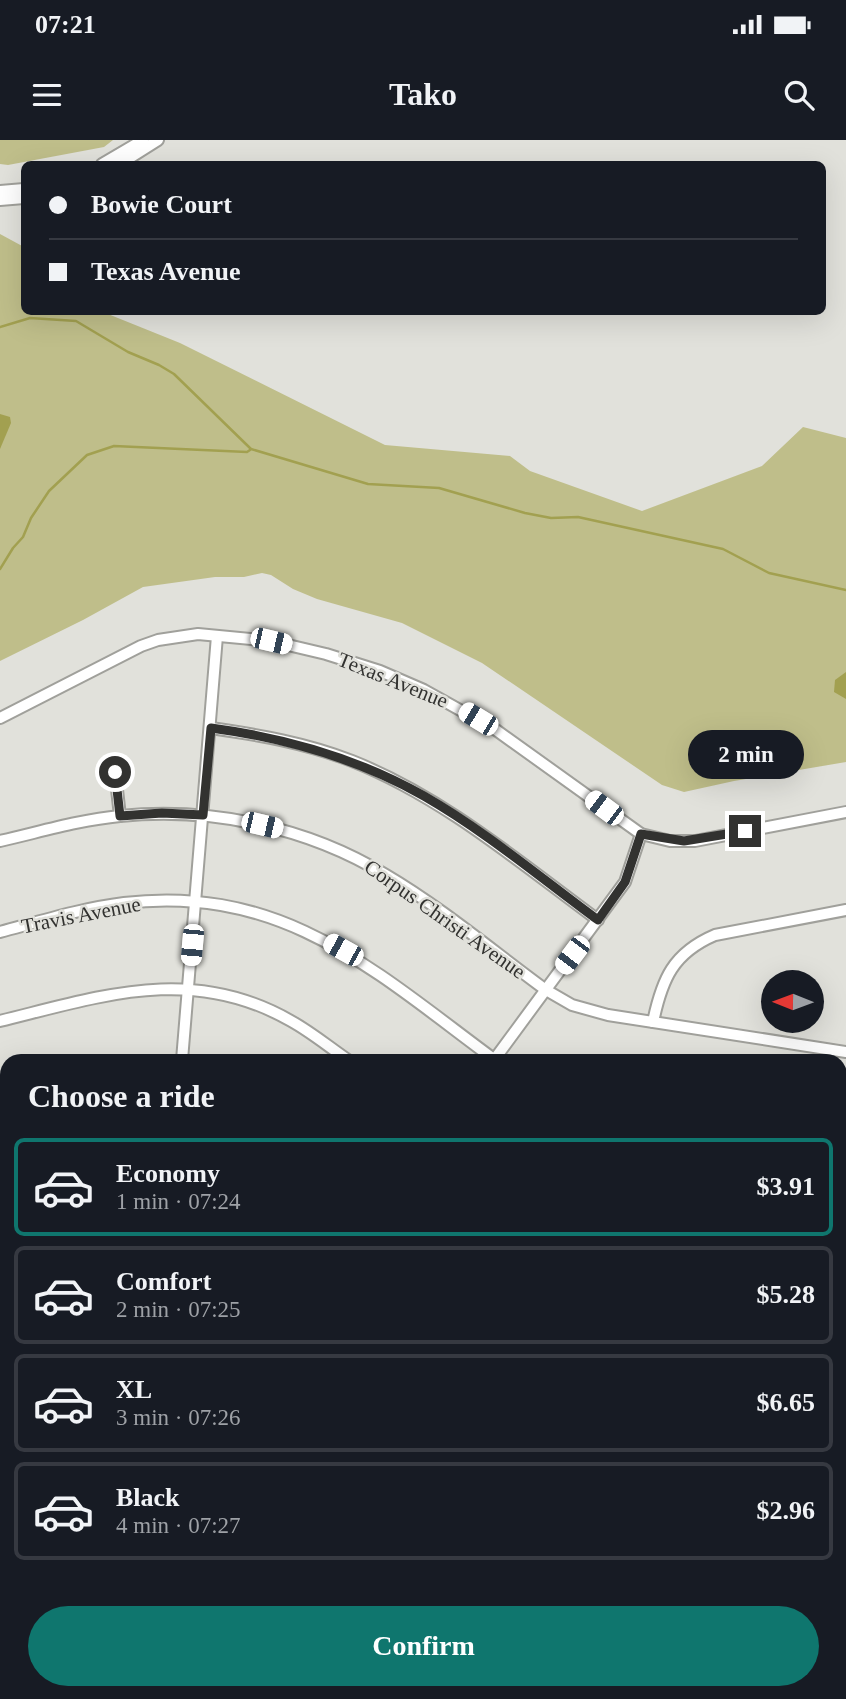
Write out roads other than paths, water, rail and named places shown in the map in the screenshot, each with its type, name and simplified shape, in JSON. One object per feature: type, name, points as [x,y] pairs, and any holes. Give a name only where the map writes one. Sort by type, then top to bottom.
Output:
[{"type":"street","points":[[107,161],[143,140]]},
{"type":"street","points":[[125,161],[158,140]]},
{"type":"street","points":[[0,191],[21,189]]},
{"type":"street","points":[[0,200],[21,198]]},
{"type":"street","name":"Texas Avenue","points":[[0,718],[141,646],[198,634],[271,641],[326,653],[380,671],[424,690],[496,730],[641,834],[670,841],[695,841],[846,812]]},
{"type":"street","points":[[182,1054],[217,636]]},
{"type":"street","points":[[211,728],[258,734],[305,745],[393,779],[459,818],[598,920]]},
{"type":"street","points":[[115,772],[120,816]]},
{"type":"street","name":"Corpus Christi Avenue","points":[[0,841],[70,824],[162,813],[243,820],[282,829],[360,860],[414,892],[546,990],[572,1005],[590,1011],[846,1052]]},
{"type":"street","points":[[499,1054],[625,882],[641,834]]},
{"type":"street","name":"Travis Avenue","points":[[0,932],[123,903],[196,902],[229,906],[263,915],[324,940],[363,964],[487,1054]]},
{"type":"street","points":[[653,1021],[666,975],[687,951],[700,942],[715,936],[846,910]]},
{"type":"street","points":[[0,1021],[118,992],[154,988],[188,989],[241,999],[267,1009],[307,1031],[340,1054]]},
{"type":"waterway","points":[[0,327],[30,318],[76,321],[128,352],[174,374],[251,449],[368,484],[439,488],[525,513],[551,518],[578,517],[723,549],[769,573],[846,590]]},
{"type":"waterway","points":[[0,569],[23,537],[31,518],[49,491],[87,455],[114,446],[250,450]]}]
